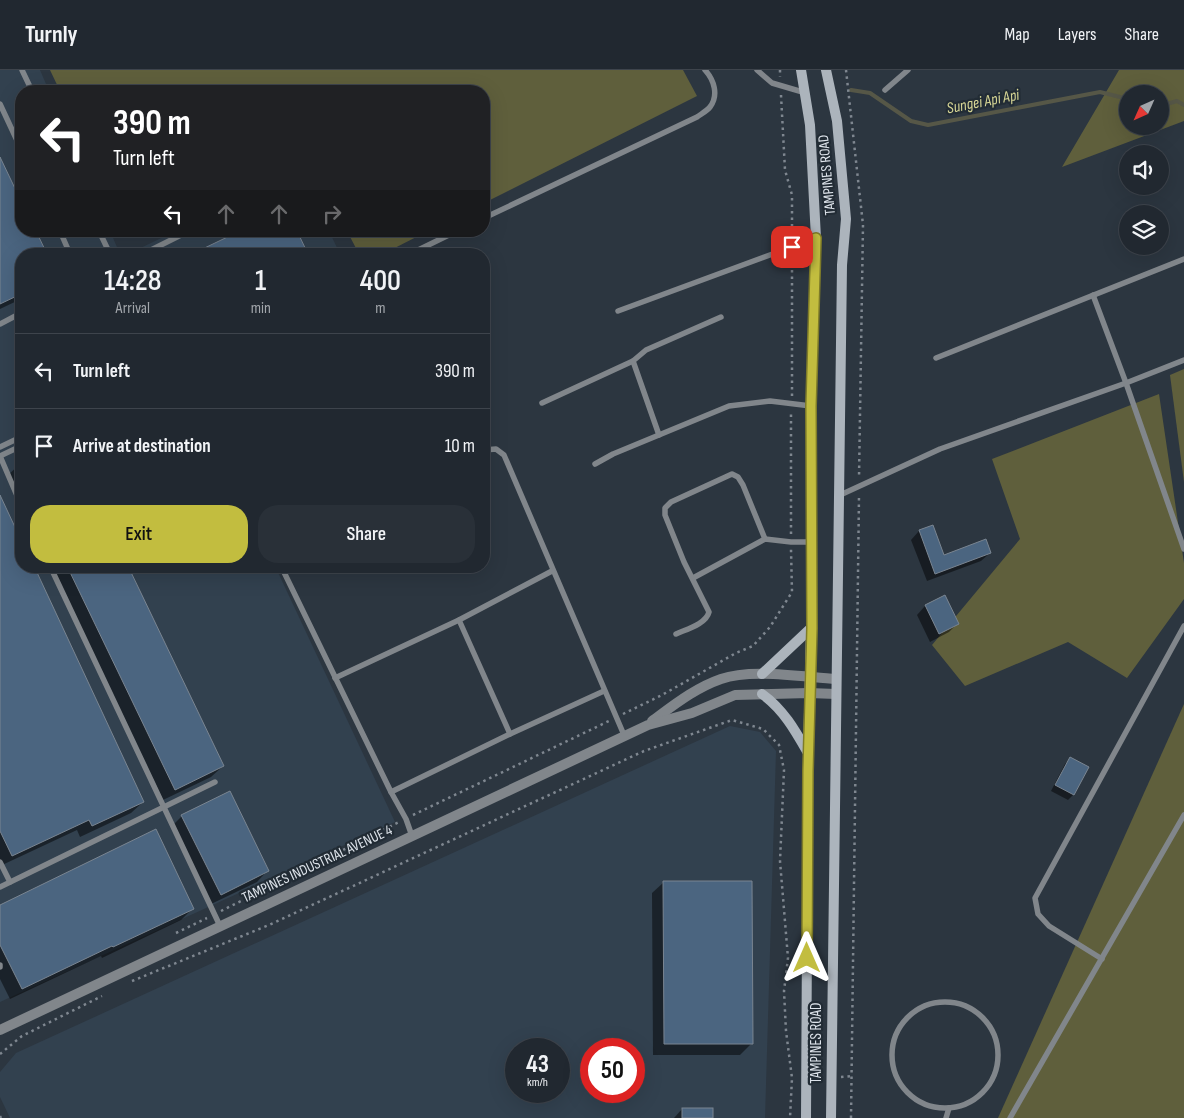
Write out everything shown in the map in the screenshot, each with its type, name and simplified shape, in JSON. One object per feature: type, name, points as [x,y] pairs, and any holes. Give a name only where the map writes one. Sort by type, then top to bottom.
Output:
[{"type":"main road","name":"TAMPINES ROAD","points":[[801,70],[806,93],[814,176],[816,238],[811,406],[812,628],[808,754],[806,1118]]},
{"type":"main road","name":"TAMPINES ROAD","points":[[826,70],[837,121],[846,219],[842,265],[838,496],[831,1118]]},
{"type":"main road","points":[[762,674],[812,628]]},
{"type":"main road","points":[[762,694],[772,701],[794,727],[808,754]]},
{"type":"street","name":"TAMPINES INDUSTRIAL AVENUE 4","points":[[648,725],[684,697],[722,679],[762,674],[836,679]]},
{"type":"street","name":"TAMPINES INDUSTRIAL AVENUE 4","points":[[1,1030],[648,725],[692,713],[735,695],[836,694]]},
{"type":"lane","points":[[22,70],[29,85]]},
{"type":"lane","points":[[490,215],[697,117],[710,107],[716,90],[706,70]]},
{"type":"lane","points":[[757,70],[772,84],[806,93]]},
{"type":"lane","points":[[885,90],[908,70]]},
{"type":"lane","points":[[0,104],[15,137]]},
{"type":"lane","points":[[155,248],[177,237]]},
{"type":"lane","points":[[422,248],[445,237]]},
{"type":"lane","points":[[618,311],[816,238]]},
{"type":"lane","points":[[936,358],[1184,258]]},
{"type":"lane","points":[[1093,295],[1184,549]]},
{"type":"lane","points":[[0,324],[15,316]]},
{"type":"lane","points":[[542,403],[633,361],[646,350],[721,317]]},
{"type":"lane","points":[[838,496],[940,449],[1126,383],[1184,360]]},
{"type":"lane","points":[[633,361],[659,435]]},
{"type":"lane","points":[[595,464],[729,406],[770,401],[811,406]]},
{"type":"lane","points":[[0,447],[15,440]]},
{"type":"lane","points":[[15,449],[0,456],[15,491]]},
{"type":"lane","points":[[490,449],[496,449],[504,455],[552,571],[624,735]]},
{"type":"lane","points":[[676,634],[703,621],[707,617],[708,612],[684,562],[665,515],[665,508],[671,502],[732,474],[738,477],[743,485],[765,539]]},
{"type":"lane","points":[[693,578],[765,539],[812,542]]},
{"type":"lane","points":[[335,678],[459,620],[552,571]]},
{"type":"lane","points":[[53,573],[220,926]]},
{"type":"lane","points":[[284,573],[406,819],[412,836]]},
{"type":"lane","points":[[459,620],[510,734]]},
{"type":"lane","points":[[1102,959],[1049,926],[1038,914],[1035,898],[1184,626]]},
{"type":"lane","points":[[391,792],[604,691]]},
{"type":"lane","points":[[0,887],[215,782]]},
{"type":"lane","points":[[1010,1118],[1184,815]]},
{"type":"lane","points":[[0,862],[10,882]]},
{"type":"lane","points":[[942,1001],[960,1003],[977,1012],[990,1025],[997,1042],[998,1052],[998,1061],[993,1079],[982,1094],[967,1104],[948,1108],[932,1107],[916,1100],[903,1089],[895,1074],[891,1058],[893,1041],[899,1025],[911,1013],[925,1004],[942,1001]]},
{"type":"lane","points":[[946,1118],[948,1108]]},
{"type":"path","points":[[173,935],[662,695],[736,653],[753,646],[770,627],[792,592],[792,195],[785,170],[780,70]]},
{"type":"path","points":[[846,70],[863,225],[851,1118]]},
{"type":"path","points":[[132,981],[269,925],[644,751],[732,720],[763,730],[779,745],[784,770],[780,862],[788,958],[784,992],[786,1031],[792,1078],[790,1118]]},
{"type":"path","points":[[0,1054],[22,1036],[106,994]]},
{"type":"shaded area","points":[[0,70],[40,70],[46,85],[15,85],[15,237],[113,237],[117,248],[15,248],[15,573],[278,573],[395,822],[0,1002]]},
{"type":"shaded area","points":[[50,70],[683,70],[697,96],[490,200],[490,85],[57,85]]},
{"type":"shaded area","points":[[1119,70],[1184,70],[1184,121],[1169,127],[1169,85],[1119,85],[1119,135],[1147,135],[1062,167]]},
{"type":"shaded area","points":[[163,237],[332,237],[337,248],[141,248]]},
{"type":"shaded area","points":[[350,237],[416,237],[395,248],[356,248]]},
{"type":"shaded area","points":[[1184,369],[1184,482],[1170,375]]},
{"type":"shaded area","points":[[1159,394],[1184,563],[1184,599],[1127,678],[1068,642],[965,686],[932,645],[1020,539],[992,459]]},
{"type":"shaded area","points":[[1184,704],[1184,1118],[998,1118]]},
{"type":"shaded area","points":[[730,726],[760,732],[776,751],[765,1118],[10,1118],[0,1097],[0,1072],[16,1053]]},
{"type":"building","points":[[0,157],[15,188],[15,237],[39,237],[44,248],[15,248],[15,297],[0,304]]},
{"type":"building","points":[[227,237],[300,237],[305,248],[205,248]]},
{"type":"building","points":[[0,495],[15,527],[15,573],[37,573],[144,802],[92,826],[89,820],[12,856],[0,831]]},
{"type":"building","points":[[933,525],[944,555],[986,539],[991,553],[935,574],[919,530]]},
{"type":"building","points":[[70,573],[131,573],[224,766],[175,790]]},
{"type":"building","points":[[945,595],[959,624],[939,634],[925,605]]},
{"type":"building","points":[[1070,757],[1089,767],[1074,795],[1055,785]]},
{"type":"building","points":[[230,791],[269,871],[221,895],[181,815]]},
{"type":"building","points":[[156,829],[194,909],[22,989],[0,945],[0,905]]},
{"type":"building","points":[[663,881],[752,881],[753,1044],[664,1044]]},
{"type":"building","points":[[682,1108],[713,1108],[713,1118],[682,1118]]},
{"type":"waterway","name":"Sungei Api Api","points":[[851,90],[870,93],[911,121],[928,125],[1100,92],[1119,97]]},
{"type":"waterway","name":"Sungei Api Api","points":[[1169,103],[1177,101],[1184,105]]},
{"type":"route","points":[[792,247],[816,238],[811,406],[812,628],[808,771],[807,958]]}]
